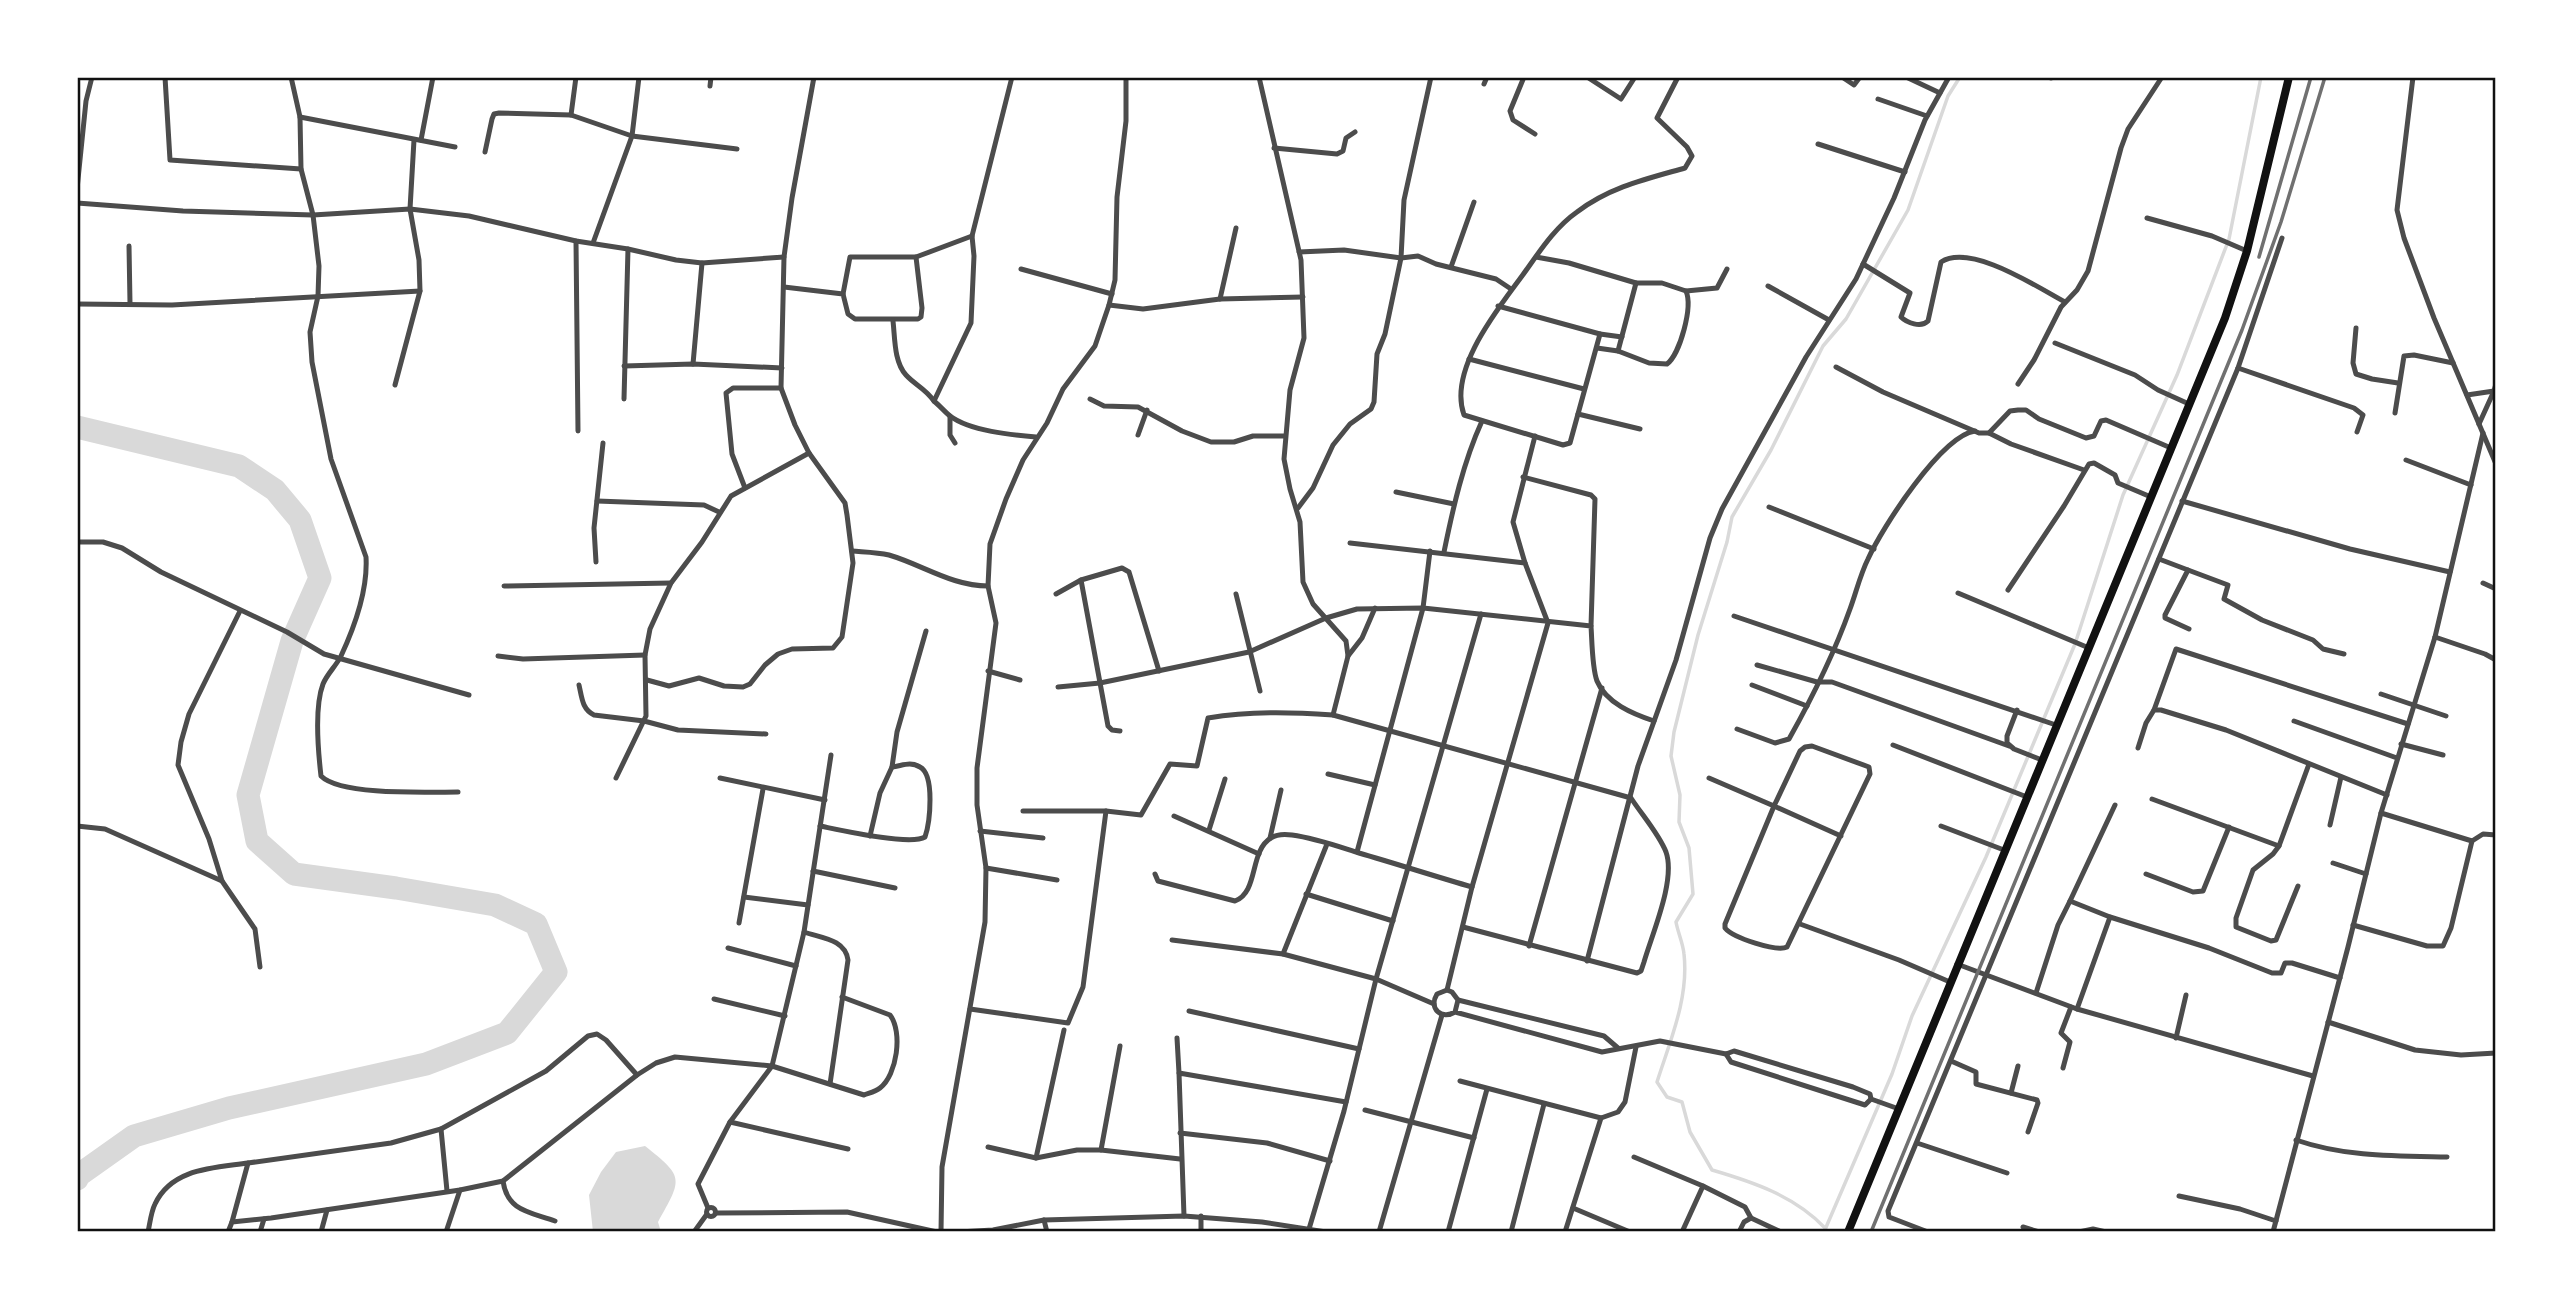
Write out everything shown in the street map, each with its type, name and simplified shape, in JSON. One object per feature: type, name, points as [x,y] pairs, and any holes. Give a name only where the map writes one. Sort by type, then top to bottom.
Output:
[{"type":"main road","points":[[1847,1232],[1895,1108],[2004,850],[2052,723],[2089,648],[2171,448],[2185,402],[2225,318],[2247,251],[2289,77]]},
{"type":"street","points":[[77,189],[92,77]]},
{"type":"street","points":[[165,77],[170,160],[302,169]]},
{"type":"street","points":[[291,77],[300,117],[302,169],[313,215],[319,266],[318,296],[310,332],[313,373],[327,429],[331,459],[366,557],[366,585],[340,659],[324,682],[321,692],[317,748],[323,778],[376,792],[458,792]]},
{"type":"street","points":[[395,385],[420,291],[419,260],[410,209],[418,140],[433,77]]},
{"type":"street","points":[[571,115],[576,77]]},
{"type":"street","points":[[593,243],[632,136],[639,77]]},
{"type":"street","points":[[710,86],[711,77]]},
{"type":"street","points":[[647,680],[669,686],[699,678],[724,686],[743,687],[750,684],[765,664],[778,654],[792,649],[833,648],[842,637],[853,563],[845,503],[809,453],[781,388],[784,257],[814,77]]},
{"type":"street","points":[[934,401],[971,323],[974,256],[972,236],[1012,77]]},
{"type":"street","points":[[694,1232],[712,1207],[716,1213],[847,1212],[939,1232],[942,1167],[985,922],[986,868],[977,805],[977,768],[996,624],[988,586],[990,544],[1023,460],[1047,423],[1063,389],[1095,346],[1109,305],[1115,280],[1117,197],[1126,121],[1126,77]]},
{"type":"street","points":[[1259,77],[1273,148],[1299,252],[1303,296],[1304,338],[1290,390],[1284,459],[1297,508],[1305,590],[1313,604],[1346,640],[1348,656],[1333,715]]},
{"type":"street","points":[[1297,508],[1313,488],[1333,444],[1350,424],[1371,409],[1374,402],[1377,354],[1385,334],[1401,258],[1404,200],[1431,77]]},
{"type":"street","points":[[1484,84],[1487,77]]},
{"type":"street","points":[[1524,77],[1510,111],[1513,120],[1535,134]]},
{"type":"street","points":[[1587,77],[1621,99],[1635,77]]},
{"type":"street","points":[[1600,334],[1570,443],[1563,445],[1464,415],[1461,390],[1469,359],[1498,306],[1566,220],[1628,183],[1685,168],[1692,156],[1687,147],[1657,118],[1678,77]]},
{"type":"street","points":[[1842,77],[1854,85],[1860,77]]},
{"type":"street","points":[[1906,77],[1940,93]]},
{"type":"street","points":[[1587,961],[1638,766],[1676,660],[1710,538],[1721,509],[1829,320],[1866,266],[1927,116],[1949,77]]},
{"type":"street","points":[[2018,384],[2034,360],[2053,321],[2088,271],[2128,129],[2162,77]]},
{"type":"street","points":[[2413,77],[2397,210],[2404,238],[2496,464]]},
{"type":"street","points":[[1878,99],[1927,116]]},
{"type":"street","points":[[485,152],[494,114],[571,115],[632,136],[737,149]]},
{"type":"street","points":[[300,117],[455,147]]},
{"type":"street","points":[[77,120],[85,118]]},
{"type":"street","points":[[1273,148],[1337,155],[1343,151],[1346,138],[1355,132]]},
{"type":"street","points":[[1818,144],[1905,172]]},
{"type":"street","points":[[77,202],[183,211],[313,215],[410,209],[470,216],[576,241],[676,260],[702,263],[784,257]]},
{"type":"street","points":[[1451,267],[1474,202]]},
{"type":"street","points":[[2147,218],[2212,236],[2247,251]]},
{"type":"street","points":[[1220,299],[1236,228]]},
{"type":"street","points":[[916,257],[921,317],[893,321],[860,320],[851,317],[842,294],[850,257],[916,257],[972,236]]},
{"type":"street","points":[[1927,1232],[1898,1221],[1888,1214],[2238,368],[2282,238]]},
{"type":"street","points":[[576,241],[579,431]]},
{"type":"street","points":[[129,246],[130,303]]},
{"type":"street","points":[[624,399],[628,249]]},
{"type":"street","points":[[1299,252],[1344,250],[1401,258],[1418,257],[1496,279],[1511,289]]},
{"type":"street","points":[[1536,257],[1569,263],[1636,283],[1662,283],[1686,291],[1717,288],[1727,269]]},
{"type":"street","points":[[1866,266],[1910,293],[1901,317],[1905,321],[1920,325],[1928,321],[1941,262],[1954,257],[1986,262],[2065,302]]},
{"type":"street","points":[[693,364],[702,263]]},
{"type":"street","points":[[1021,268],[1112,294]]},
{"type":"street","points":[[1618,351],[1636,283]]},
{"type":"street","points":[[1768,286],[1829,320]]},
{"type":"street","points":[[784,287],[842,294]]},
{"type":"street","points":[[77,304],[172,305],[420,291]]},
{"type":"street","points":[[1597,348],[1618,351],[1649,363],[1667,364],[1674,359],[1688,315],[1689,297],[1686,291]]},
{"type":"street","points":[[1109,305],[1143,309],[1220,299],[1303,296]]},
{"type":"street","points":[[1498,306],[1600,334],[1622,337]]},
{"type":"street","points":[[893,321],[900,368],[926,388],[934,401],[950,416],[973,426],[1036,437]]},
{"type":"street","points":[[2356,328],[2353,363],[2356,374],[2398,383]]},
{"type":"street","points":[[2055,343],[2135,375],[2158,390],[2185,402]]},
{"type":"street","points":[[2395,412],[2404,356],[2408,354],[2453,363]]},
{"type":"street","points":[[1469,359],[1584,389]]},
{"type":"street","points":[[624,366],[693,364],[782,368]]},
{"type":"street","points":[[1836,366],[1883,392],[1975,431],[1989,433],[2011,444],[2084,470]]},
{"type":"street","points":[[2238,368],[2354,408],[2363,415],[2357,432]]},
{"type":"street","points":[[745,488],[732,454],[726,393],[733,388],[781,388]]},
{"type":"street","points":[[2467,394],[2495,388]]},
{"type":"street","points":[[2479,424],[2495,388]]},
{"type":"street","points":[[1090,399],[1104,406],[1127,406],[1147,410],[1182,431],[1211,442],[1234,442],[1253,436],[1285,436]]},
{"type":"street","points":[[1138,435],[1147,410]]},
{"type":"street","points":[[1989,433],[2010,411],[2026,410],[2039,419],[2086,438],[2094,436],[2104,420],[2171,448]]},
{"type":"street","points":[[1578,414],[1640,429]]},
{"type":"street","points":[[950,416],[950,435],[955,443]]},
{"type":"street","points":[[1444,552],[1470,446],[1482,421]]},
{"type":"street","points":[[1737,729],[1775,743],[1789,739],[1833,649],[1851,608],[1861,574],[1874,549],[1903,501],[1924,473],[1954,442],[1968,432],[1975,431]]},
{"type":"street","points":[[2273,1232],[2381,813],[2435,637],[2483,433]]},
{"type":"street","points":[[1447,990],[1472,887],[1548,623],[1513,527],[1535,436]]},
{"type":"street","points":[[596,562],[594,528],[603,443]]},
{"type":"street","points":[[2488,445],[2496,447]]},
{"type":"street","points":[[616,778],[644,721],[647,680],[645,655],[650,629],[671,583],[702,542],[731,496],[809,453]]},
{"type":"street","points":[[2406,460],[2471,485]]},
{"type":"street","points":[[2008,590],[2089,464],[2094,463],[2115,475],[2118,483],[2151,497]]},
{"type":"street","points":[[1523,477],[1595,499],[1591,626],[1596,680],[1621,706],[1654,721]]},
{"type":"street","points":[[1396,492],[1454,504]]},
{"type":"street","points":[[597,501],[704,505],[719,512]]},
{"type":"street","points":[[2182,501],[2350,549],[2450,572]]},
{"type":"street","points":[[1769,507],[1874,549]]},
{"type":"street","points":[[77,542],[115,544],[161,572],[287,632],[318,652],[469,695]]},
{"type":"street","points":[[1350,543],[1525,563]]},
{"type":"street","points":[[852,551],[889,555],[947,578],[975,586],[988,586]]},
{"type":"street","points":[[1357,852],[1423,608],[1430,551]]},
{"type":"street","points":[[2158,559],[2228,585],[2224,599],[2252,615],[2314,639],[2323,649],[2344,654]]},
{"type":"street","points":[[1056,594],[1081,580],[1122,568],[1129,572],[1159,671]]},
{"type":"street","points":[[2188,570],[2165,618],[2189,629]]},
{"type":"street","points":[[1081,580],[1108,726],[1112,730],[1120,731]]},
{"type":"street","points":[[504,586],[671,583]]},
{"type":"street","points":[[2483,583],[2496,589]]},
{"type":"street","points":[[1958,593],[2089,648]]},
{"type":"street","points":[[1236,594],[1260,691]]},
{"type":"street","points":[[1348,656],[1362,638],[1376,608]]},
{"type":"street","points":[[1058,687],[1100,683],[1249,652],[1326,618],[1357,609],[1423,608],[1591,626]]},
{"type":"street","points":[[240,611],[189,714],[178,765],[209,839],[222,881],[255,929],[260,967]]},
{"type":"street","points":[[1309,1229],[1331,1161],[1407,867],[1481,614]]},
{"type":"street","points":[[1734,616],[2052,723]]},
{"type":"street","points":[[870,835],[880,793],[892,766],[897,733],[926,631]]},
{"type":"street","points":[[2435,637],[2496,660]]},
{"type":"street","points":[[2138,748],[2176,649],[2408,724]]},
{"type":"street","points":[[498,656],[523,659],[645,655]]},
{"type":"street","points":[[1757,665],[1817,682],[1832,682],[2039,759]]},
{"type":"street","points":[[988,671],[1020,680]]},
{"type":"street","points":[[579,685],[583,706],[587,712],[594,715],[644,721],[678,730],[766,734]]},
{"type":"street","points":[[1752,685],[1807,706]]},
{"type":"street","points":[[1529,946],[1602,688]]},
{"type":"street","points":[[2381,694],[2446,716]]},
{"type":"street","points":[[2010,746],[2007,736],[2017,710]]},
{"type":"street","points":[[2154,710],[2226,730],[2386,795]]},
{"type":"street","points":[[1023,811],[1106,811],[1142,815],[1170,764],[1197,766],[1208,718],[1245,712],[1333,715],[1631,798],[1665,851],[1668,882],[1642,971],[1632,973],[1463,927]]},
{"type":"street","points":[[2294,721],[2398,758]]},
{"type":"street","points":[[2401,744],[2443,755]]},
{"type":"street","points":[[1893,745],[2025,796]]},
{"type":"street","points":[[1812,746],[1869,767],[1870,774],[1841,836],[1790,944],[1784,950],[1731,934],[1725,928],[1774,806],[1800,751],[1805,747],[1812,746]]},
{"type":"street","points":[[708,1211],[698,1184],[730,1122],[772,1066],[803,932],[831,755]]},
{"type":"street","points":[[820,826],[921,840],[927,830],[927,776],[924,769],[908,764],[892,766]]},
{"type":"street","points":[[2298,886],[2276,940],[2271,941],[2236,927],[2236,918],[2253,870],[2279,846],[2309,764]]},
{"type":"street","points":[[1328,774],[1375,785]]},
{"type":"street","points":[[2330,825],[2341,777]]},
{"type":"street","points":[[720,778],[825,800]]},
{"type":"street","points":[[1709,778],[1841,836]]},
{"type":"street","points":[[1209,830],[1225,779]]},
{"type":"street","points":[[739,923],[763,789]]},
{"type":"street","points":[[1155,874],[1158,881],[1235,901],[1243,896],[1259,854],[1270,838],[1281,790]]},
{"type":"street","points":[[2152,799],[2279,846]]},
{"type":"street","points":[[2036,993],[2058,925],[2115,805]]},
{"type":"street","points":[[970,1009],[1068,1023],[1083,987],[1106,811]]},
{"type":"street","points":[[2381,813],[2472,841]]},
{"type":"street","points":[[1174,816],[1259,854]]},
{"type":"street","points":[[77,826],[105,829],[222,881]]},
{"type":"street","points":[[1941,826],[2004,850]]},
{"type":"street","points":[[2146,874],[2193,892],[2203,891],[2229,827]]},
{"type":"street","points":[[981,831],[1043,838]]},
{"type":"street","points":[[2353,925],[2427,946],[2443,946],[2451,928],[2472,841],[2483,834],[2496,835]]},
{"type":"street","points":[[1270,838],[1291,835],[1472,887]]},
{"type":"street","points":[[1283,954],[1327,844]]},
{"type":"street","points":[[2333,863],[2366,874]]},
{"type":"street","points":[[986,868],[1057,880]]},
{"type":"street","points":[[813,871],[895,888]]},
{"type":"street","points":[[1306,894],[1393,922]]},
{"type":"street","points":[[744,897],[808,905]]},
{"type":"street","points":[[2070,901],[2110,917],[2209,948],[2272,973],[2281,973],[2285,963],[2292,963],[2340,978]]},
{"type":"street","points":[[2063,1068],[2070,1042],[2061,1033],[2074,1008],[2110,917]]},
{"type":"street","points":[[1800,924],[1950,982]]},
{"type":"street","points":[[803,932],[840,944],[845,948],[848,960],[830,1084]]},
{"type":"street","points":[[1172,940],[1283,954],[1376,979],[1434,1004]]},
{"type":"street","points":[[728,948],[796,966]]},
{"type":"street","points":[[1957,964],[2074,1008],[2313,1076]]},
{"type":"street","points":[[1618,1048],[1604,1036],[1458,1000],[1447,990],[1437,994],[1434,1004],[1435,1009],[1442,1015],[1448,1016],[1455,1012],[1602,1052],[1660,1041],[1727,1054],[1734,1051],[1853,1087],[1870,1094],[1874,1100],[1895,1108]]},
{"type":"street","points":[[2176,1038],[2186,995]]},
{"type":"street","points":[[232,1222],[460,1190],[502,1181],[637,1075],[656,1063],[675,1057],[772,1066],[864,1095],[874,1092],[882,1087],[889,1076],[896,1048],[896,1029],[890,1015],[842,997]]},
{"type":"street","points":[[714,999],[785,1016]]},
{"type":"street","points":[[1455,1012],[1458,1000]]},
{"type":"street","points":[[1189,1011],[1359,1049]]},
{"type":"street","points":[[1379,1232],[1442,1015]]},
{"type":"street","points":[[2328,1022],[2414,1050],[2461,1055],[2496,1053]]},
{"type":"street","points":[[1036,1158],[1064,1030]]},
{"type":"street","points":[[148,1232],[155,1204],[171,1183],[191,1172],[391,1143],[441,1129],[547,1071],[588,1036],[597,1034],[606,1040],[637,1075]]},
{"type":"street","points":[[1177,1038],[1184,1216]]},
{"type":"street","points":[[1101,1150],[1120,1046]]},
{"type":"street","points":[[1460,1082],[1601,1118],[1618,1112],[1625,1102],[1636,1047]]},
{"type":"street","points":[[1727,1054],[1731,1062],[1844,1099],[1865,1105],[1874,1100]]},
{"type":"street","points":[[1951,1061],[1976,1072],[1976,1084],[2038,1101],[2028,1132]]},
{"type":"street","points":[[2011,1093],[2018,1066]]},
{"type":"street","points":[[1179,1073],[1346,1102]]},
{"type":"street","points":[[1448,1232],[1488,1089]]},
{"type":"street","points":[[1511,1232],[1544,1104]]},
{"type":"street","points":[[1365,1110],[1475,1138]]},
{"type":"street","points":[[1565,1232],[1601,1118]]},
{"type":"street","points":[[730,1122],[848,1149]]},
{"type":"street","points":[[441,1129],[447,1191]]},
{"type":"street","points":[[1180,1133],[1267,1143],[1331,1161]]},
{"type":"street","points":[[2296,1140],[2364,1155],[2447,1157]]},
{"type":"street","points":[[1917,1143],[2007,1173]]},
{"type":"street","points":[[988,1147],[1036,1158],[1077,1150],[1101,1150],[1181,1159]]},
{"type":"street","points":[[1634,1157],[1745,1207],[1751,1218],[1781,1232]]},
{"type":"street","points":[[228,1232],[248,1163]]},
{"type":"street","points":[[502,1181],[510,1202],[521,1209],[555,1221]]},
{"type":"street","points":[[1682,1232],[1703,1186]]},
{"type":"street","points":[[446,1232],[460,1190]]},
{"type":"street","points":[[2179,1196],[2240,1209],[2276,1221]]},
{"type":"street","points":[[1573,1208],[1630,1232]]},
{"type":"street","points":[[321,1232],[327,1210]]},
{"type":"street","points":[[1201,1216],[1201,1232]]},
{"type":"street","points":[[959,1232],[993,1231],[1044,1220],[1201,1216],[1326,1232]]},
{"type":"street","points":[[1739,1232],[1744,1222],[1751,1218]]},
{"type":"street","points":[[260,1232],[264,1219]]},
{"type":"street","points":[[1044,1220],[1046,1232]]},
{"type":"street","points":[[2024,1227],[2039,1232]]},
{"type":"street","points":[[2079,1232],[2093,1229],[2106,1232]]},
{"type":"shaded area","points":[[645,1146],[667,1165],[676,1179],[672,1196],[658,1222],[661,1232],[593,1232],[589,1195],[601,1172],[616,1152]]},
{"type":"waterway","points":[[1825,1228],[1800,1207],[1773,1191],[1712,1170],[1690,1132],[1682,1102],[1667,1097],[1657,1082],[1684,987],[1684,954],[1676,922],[1693,894],[1689,848],[1679,822],[1680,795],[1671,756],[1674,732],[1698,635],[1727,542],[1732,517],[1771,450],[1823,346],[1846,319],[1908,210],[1948,96],[1960,77]]},
{"type":"waterway","points":[[1824,1232],[1892,1074],[1912,1016],[1986,857],[2075,644],[2123,495],[2177,375],[2229,239],[2261,77]]},
{"type":"waterway","points":[[77,427],[239,466],[275,490],[300,520],[320,578],[292,641],[248,795],[257,841],[294,874],[495,905],[536,924],[556,972],[507,1033],[426,1064],[229,1108],[134,1136],[77,1179]]},
{"type":"railway","points":[[2259,257],[2311,77]]},
{"type":"railway","points":[[1871,1232],[2242,330],[2281,222],[2325,77]]}]
